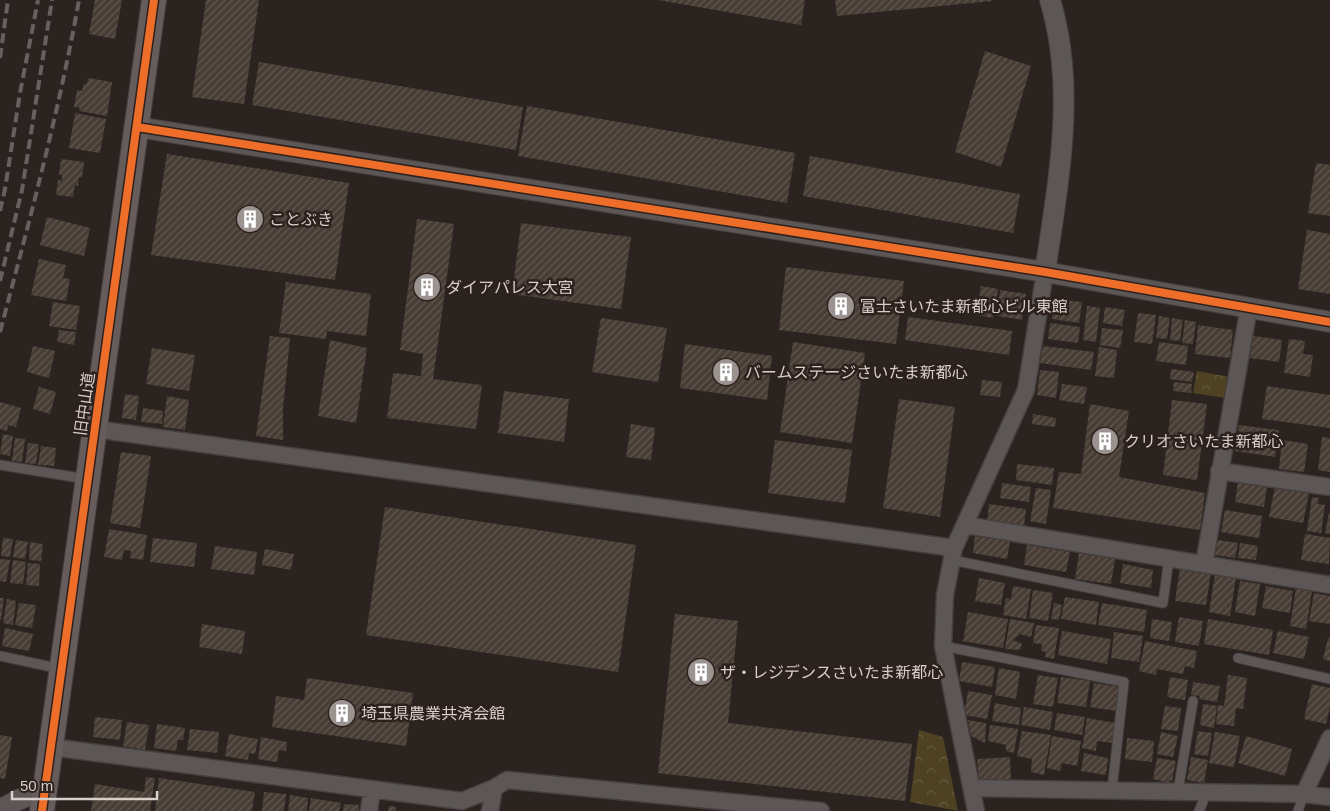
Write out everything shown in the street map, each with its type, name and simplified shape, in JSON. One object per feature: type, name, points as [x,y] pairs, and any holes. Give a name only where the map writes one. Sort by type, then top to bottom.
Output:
[{"type":"main road","name":"旧中山道","points":[[44,800],[154,0]]},
{"type":"street","points":[[976,811],[944,646],[945,595],[953,554],[1026,390],[1061,159],[1065,112],[1062,63],[1050,0]]},
{"type":"street","points":[[137,127],[1045,272],[1330,322]]},
{"type":"street","points":[[1204,564],[1249,307]]},
{"type":"street","points":[[95,429],[953,554]]},
{"type":"street","points":[[1219,471],[1330,487]]},
{"type":"street","points":[[965,525],[1330,586]]},
{"type":"street","points":[[1304,794],[1330,738]]},
{"type":"street","points":[[50,747],[462,801],[494,788],[507,780],[821,811]]},
{"type":"street","points":[[490,811],[494,788]]},
{"type":"street","points":[[972,788],[1304,794],[1330,797]]},
{"type":"street","points":[[369,811],[372,789]]},
{"type":"street","points":[[0,810],[18,800],[44,800]]},
{"type":"lane","points":[[0,465],[88,479]]},
{"type":"lane","points":[[953,554],[1163,603],[1169,558]]},
{"type":"lane","points":[[944,646],[1124,682],[1112,790]]},
{"type":"lane","points":[[0,656],[61,669]]},
{"type":"lane","points":[[1238,658],[1330,679]]},
{"type":"lane","points":[[1178,791],[1193,701]]},
{"type":"lane","points":[[1199,811],[1207,792]]},
{"type":"lane","points":[[1298,811],[1304,794]]},
{"type":"green space","points":[[1197,371],[1230,377],[1226,398],[1193,393]]},
{"type":"green space","points":[[919,730],[943,737],[958,811],[910,802]]},
{"type":"building","points":[[95,0],[122,0],[115,39],[89,34]]},
{"type":"building","points":[[206,0],[259,0],[244,104],[192,97]]},
{"type":"building","points":[[658,0],[805,0],[801,25]]},
{"type":"building","points":[[835,0],[991,0],[992,1],[837,16]]},
{"type":"building","points":[[985,51],[1031,66],[1001,167],[955,152]]},
{"type":"building","points":[[259,62],[523,107],[516,150],[252,105]]},
{"type":"building","points":[[88,78],[112,82],[107,116],[79,111],[80,108],[74,107],[77,90],[82,91],[84,84],[87,84]]},
{"type":"building","points":[[527,106],[795,153],[787,203],[518,156]]},
{"type":"building","points":[[75,113],[106,119],[100,153],[69,148]]},
{"type":"building","name":"ことぶき","points":[[167,154],[349,183],[335,280],[151,255]]},
{"type":"building","points":[[810,156],[1020,194],[1013,233],[803,196]]},
{"type":"building","points":[[61,159],[84,162],[82,177],[79,177],[78,186],[75,185],[73,197],[56,195],[58,180],[62,181],[62,175],[59,175]]},
{"type":"building","points":[[1316,163],[1330,165],[1330,216],[1308,213]]},
{"type":"building","points":[[47,217],[90,228],[84,256],[40,245]]},
{"type":"building","name":"ダイアパレス大宮","points":[[417,219],[454,224],[433,379],[482,385],[476,429],[387,418],[393,373],[421,376],[423,354],[400,350]]},
{"type":"building","points":[[521,223],[631,237],[621,309],[512,294]]},
{"type":"building","points":[[1307,230],[1330,234],[1330,294],[1298,289]]},
{"type":"building","points":[[39,259],[66,265],[63,278],[70,279],[66,301],[31,295]]},
{"type":"building","name":"富士さいたま新都心ビル東館","points":[[786,267],[904,281],[896,344],[779,330]]},
{"type":"building","points":[[286,282],[371,294],[366,336],[327,331],[326,339],[279,333]]},
{"type":"building","points":[[981,286],[998,289],[993,318],[976,315]]},
{"type":"building","points":[[1000,290],[1026,294],[1022,320],[997,316]]},
{"type":"building","points":[[1054,299],[1082,302],[1079,323],[1052,319]]},
{"type":"building","points":[[53,302],[80,306],[76,330],[49,326]]},
{"type":"building","points":[[1087,306],[1100,308],[1096,342],[1083,340]]},
{"type":"building","points":[[1105,307],[1125,310],[1122,326],[1103,323]]},
{"type":"building","points":[[1138,313],[1156,315],[1152,344],[1134,342]]},
{"type":"building","points":[[1159,316],[1170,318],[1167,339],[1156,338]]},
{"type":"building","points":[[908,317],[1012,331],[1009,355],[905,340]]},
{"type":"building","points":[[601,318],[667,328],[658,382],[592,372]]},
{"type":"building","points":[[1172,318],[1183,320],[1180,341],[1170,340]]},
{"type":"building","points":[[1185,320],[1196,322],[1193,344],[1182,343]]},
{"type":"building","points":[[1050,323],[1080,327],[1078,343],[1048,339]]},
{"type":"building","points":[[1198,325],[1233,330],[1230,358],[1195,354]]},
{"type":"building","points":[[1102,328],[1123,330],[1120,348],[1100,345]]},
{"type":"building","points":[[59,330],[76,332],[74,345],[57,342]]},
{"type":"building","points":[[270,336],[290,338],[283,409],[283,440],[256,436]]},
{"type":"building","points":[[1253,336],[1282,340],[1279,362],[1250,358]]},
{"type":"building","points":[[1289,339],[1305,341],[1303,354],[1313,355],[1310,377],[1284,373]]},
{"type":"building","points":[[330,340],[367,348],[356,423],[318,416]]},
{"type":"building","points":[[793,342],[865,353],[852,443],[780,432]]},
{"type":"building","points":[[1159,342],[1188,346],[1186,365],[1156,361]]},
{"type":"building","name":"バームステージさいたま新都心","points":[[685,344],[772,356],[767,400],[680,388]]},
{"type":"building","points":[[33,346],[55,351],[49,378],[27,372]]},
{"type":"building","points":[[1043,346],[1094,352],[1091,370],[1040,363]]},
{"type":"building","points":[[1099,347],[1117,350],[1114,378],[1095,376]]},
{"type":"building","points":[[152,348],[195,355],[189,391],[146,384]]},
{"type":"building","points":[[1171,369],[1194,372],[1192,382],[1170,379]]},
{"type":"building","points":[[1040,370],[1059,372],[1056,398],[1037,395]]},
{"type":"building","points":[[982,380],[1002,382],[1000,397],[980,395]]},
{"type":"building","points":[[1174,382],[1192,384],[1191,393],[1173,391]]},
{"type":"building","points":[[1062,384],[1087,387],[1084,404],[1059,400]]},
{"type":"building","points":[[1267,386],[1330,395],[1330,428],[1262,419]]},
{"type":"building","points":[[39,387],[56,392],[50,414],[33,409]]},
{"type":"building","points":[[504,391],[569,399],[564,442],[498,433]]},
{"type":"building","points":[[125,394],[139,396],[136,420],[122,418]]},
{"type":"building","points":[[167,396],[189,400],[185,430],[163,427]]},
{"type":"building","points":[[899,399],[955,407],[940,517],[883,508]]},
{"type":"building","points":[[1172,400],[1207,404],[1197,480],[1163,475]]},
{"type":"building","points":[[0,402],[21,408],[16,427],[8,425],[7,431],[0,429]]},
{"type":"building","name":"クリオさいたま新都心","points":[[1090,404],[1129,411],[1119,477],[1205,493],[1200,530],[1053,508],[1059,472],[1081,474]]},
{"type":"building","points":[[143,408],[163,411],[162,424],[141,422]]},
{"type":"building","points":[[1033,414],[1056,418],[1055,427],[1032,424]]},
{"type":"building","points":[[631,424],[655,428],[651,460],[626,457]]},
{"type":"building","points":[[1239,425],[1279,430],[1275,457],[1235,451]]},
{"type":"building","points":[[3,434],[13,436],[10,456],[0,454]]},
{"type":"building","points":[[1322,437],[1330,438],[1330,472],[1318,470]]},
{"type":"building","points":[[15,438],[25,439],[22,462],[12,461]]},
{"type":"building","points":[[775,440],[852,450],[845,503],[768,493]]},
{"type":"building","points":[[1282,440],[1308,444],[1304,472],[1279,469]]},
{"type":"building","points":[[28,443],[39,444],[36,464],[25,463]]},
{"type":"building","points":[[41,446],[56,448],[54,466],[38,465]]},
{"type":"building","points":[[121,452],[151,456],[140,528],[110,523]]},
{"type":"building","points":[[1017,464],[1054,468],[1052,485],[1016,480]]},
{"type":"building","points":[[1238,481],[1267,486],[1264,507],[1235,502]]},
{"type":"building","points":[[1002,483],[1031,487],[1029,502],[1000,498]]},
{"type":"building","points":[[1275,487],[1309,493],[1303,523],[1269,517]]},
{"type":"building","points":[[1036,488],[1051,490],[1046,524],[1030,521]]},
{"type":"building","points":[[1312,497],[1319,498],[1318,504],[1325,505],[1321,533],[1307,531]]},
{"type":"building","points":[[989,504],[1026,509],[1024,526],[987,522]]},
{"type":"building","points":[[385,507],[636,545],[618,672],[366,635]]},
{"type":"building","points":[[1225,510],[1262,516],[1259,538],[1221,532]]},
{"type":"building","points":[[1330,513],[1330,534],[1325,533]]},
{"type":"building","points":[[109,529],[147,535],[143,560],[130,558],[131,551],[124,550],[122,560],[104,557]]},
{"type":"building","points":[[1305,534],[1330,538],[1329,564],[1301,560]]},
{"type":"building","points":[[975,536],[1010,541],[1007,559],[973,553]]},
{"type":"building","points":[[3,538],[13,539],[10,557],[1,556]]},
{"type":"building","points":[[153,538],[197,543],[194,567],[150,562]]},
{"type":"building","points":[[16,540],[28,542],[25,559],[13,557]]},
{"type":"building","points":[[1218,540],[1238,543],[1235,558],[1215,555]]},
{"type":"building","points":[[30,542],[43,544],[41,561],[29,560]]},
{"type":"building","points":[[1240,543],[1258,546],[1256,560],[1238,558]]},
{"type":"building","points":[[1027,545],[1070,552],[1066,572],[1024,565]]},
{"type":"building","points":[[215,546],[257,552],[254,575],[211,569]]},
{"type":"building","points":[[265,549],[294,554],[291,570],[262,565]]},
{"type":"building","points":[[1079,553],[1115,559],[1111,584],[1075,579]]},
{"type":"building","points":[[0,559],[10,560],[6,582],[0,581]]},
{"type":"building","points":[[13,560],[26,562],[23,584],[10,583]]},
{"type":"building","points":[[28,563],[40,564],[39,586],[26,585]]},
{"type":"building","points":[[1123,564],[1153,570],[1151,588],[1120,583]]},
{"type":"building","points":[[1180,568],[1211,572],[1206,605],[1175,601]]},
{"type":"building","points":[[1215,574],[1236,577],[1230,616],[1209,612]]},
{"type":"building","points":[[979,578],[1005,583],[1001,605],[975,601]]},
{"type":"building","points":[[1240,581],[1260,584],[1255,616],[1235,612]]},
{"type":"building","points":[[1013,586],[1031,589],[1026,619],[1003,615],[1006,598],[1011,599]]},
{"type":"building","points":[[1266,586],[1293,591],[1290,613],[1262,608]]},
{"type":"building","points":[[1296,588],[1312,591],[1306,629],[1290,626]]},
{"type":"building","points":[[1033,590],[1053,593],[1048,621],[1029,618]]},
{"type":"building","points":[[1314,593],[1330,596],[1330,624],[1309,621]]},
{"type":"building","points":[[1065,597],[1099,602],[1096,625],[1061,619]]},
{"type":"building","points":[[0,598],[4,598],[1,620],[0,620]]},
{"type":"building","points":[[7,599],[16,601],[13,625],[3,623]]},
{"type":"building","points":[[19,603],[36,605],[32,628],[15,625]]},
{"type":"building","points":[[1054,603],[1062,605],[1059,620],[1051,619]]},
{"type":"building","points":[[1102,603],[1147,610],[1144,632],[1098,625]]},
{"type":"building","points":[[968,612],[1008,619],[1003,648],[963,641]]},
{"type":"building","points":[[675,614],[738,621],[728,723],[912,744],[905,801],[658,773]]},
{"type":"building","points":[[1179,617],[1203,621],[1199,646],[1175,642]]},
{"type":"building","points":[[1010,619],[1034,623],[1031,637],[1020,634],[1013,640],[1022,644],[1020,650],[1005,649]]},
{"type":"building","points":[[1152,619],[1172,622],[1169,641],[1150,638]]},
{"type":"building","points":[[1208,619],[1273,630],[1269,655],[1204,644]]},
{"type":"building","points":[[202,624],[245,631],[242,654],[199,647]]},
{"type":"building","points":[[1036,625],[1059,628],[1054,659],[1045,657],[1046,652],[1041,651],[1042,644],[1033,643]]},
{"type":"building","points":[[5,628],[33,634],[29,651],[2,646]]},
{"type":"building","points":[[1062,631],[1111,639],[1107,664],[1058,655]]},
{"type":"building","points":[[1278,631],[1309,637],[1304,659],[1273,653]]},
{"type":"building","points":[[1114,632],[1143,636],[1139,662],[1111,658]]},
{"type":"building","points":[[1328,638],[1330,638],[1330,661],[1323,659]]},
{"type":"building","points":[[1145,641],[1197,651],[1194,668],[1185,666],[1183,674],[1157,669],[1156,675],[1139,671]]},
{"type":"building","points":[[962,662],[995,667],[992,687],[959,681]]},
{"type":"building","points":[[999,668],[1020,672],[1016,699],[995,695]]},
{"type":"building","points":[[1038,675],[1058,678],[1053,707],[1033,704]]},
{"type":"building","points":[[1228,675],[1247,678],[1243,709],[1236,708],[1234,726],[1216,724],[1218,705],[1224,706]]},
{"type":"building","points":[[1061,677],[1090,681],[1086,707],[1057,703]]},
{"type":"building","points":[[1170,677],[1188,680],[1185,700],[1167,697]]},
{"type":"building","name":"埼玉県農業共済会館","points":[[307,678],[413,693],[406,746],[272,727],[276,696],[304,700]]},
{"type":"building","points":[[1193,682],[1220,686],[1217,702],[1199,699],[1200,696],[1191,695]]},
{"type":"building","points":[[1094,683],[1120,687],[1116,711],[1090,707]]},
{"type":"building","points":[[1312,684],[1330,688],[1330,707],[1326,724],[1304,719]]},
{"type":"building","points":[[968,691],[992,695],[987,719],[964,715]]},
{"type":"building","points":[[995,703],[1021,708],[1019,725],[992,721]]},
{"type":"building","points":[[1203,704],[1217,706],[1214,728],[1200,725]]},
{"type":"building","points":[[1165,706],[1181,708],[1178,731],[1161,729]]},
{"type":"building","points":[[1024,707],[1053,712],[1050,730],[1021,725]]},
{"type":"building","points":[[1057,713],[1085,717],[1082,735],[1054,730]]},
{"type":"building","points":[[95,717],[122,720],[120,740],[93,737]]},
{"type":"building","points":[[1087,718],[1116,723],[1113,743],[1097,741],[1096,751],[1082,748]]},
{"type":"building","points":[[968,720],[986,723],[985,743],[971,736]]},
{"type":"building","points":[[127,722],[149,725],[145,750],[123,746]]},
{"type":"building","points":[[157,724],[185,728],[183,740],[178,740],[176,751],[154,748]]},
{"type":"building","points":[[990,725],[1018,729],[1014,753],[1006,751],[1006,745],[988,741]]},
{"type":"building","points":[[190,729],[219,732],[217,753],[187,750]]},
{"type":"building","points":[[1022,731],[1051,735],[1044,775],[1031,772],[1032,759],[1017,756]]},
{"type":"building","points":[[1198,731],[1212,733],[1208,756],[1194,754]]},
{"type":"building","points":[[1161,732],[1178,736],[1173,757],[1157,754]]},
{"type":"building","points":[[1215,732],[1240,736],[1234,767],[1209,763]]},
{"type":"building","points":[[229,734],[258,739],[255,754],[249,753],[248,760],[225,756]]},
{"type":"building","points":[[0,735],[12,737],[5,779],[0,778]]},
{"type":"building","points":[[1052,736],[1081,741],[1077,766],[1062,763],[1060,771],[1047,768]]},
{"type":"building","points":[[1246,736],[1292,749],[1285,776],[1238,763]]},
{"type":"building","points":[[261,737],[287,742],[286,751],[279,750],[277,762],[258,759]]},
{"type":"building","points":[[1127,738],[1154,741],[1152,762],[1125,759]]},
{"type":"building","points":[[1084,753],[1108,758],[1106,775],[1081,771]]},
{"type":"building","points":[[1010,757],[1011,782],[979,783],[977,759]]},
{"type":"building","points":[[1191,757],[1208,760],[1204,783],[1187,780]]},
{"type":"building","points":[[1157,758],[1176,761],[1172,781],[1169,780],[1169,783],[1153,779]]},
{"type":"building","points":[[146,777],[155,778],[150,811],[91,811],[95,784],[144,792]]},
{"type":"building","points":[[159,778],[255,792],[252,811],[155,811]]},
{"type":"building","points":[[264,792],[286,794],[284,811],[262,811]]},
{"type":"building","points":[[290,795],[308,798],[307,811],[288,811]]},
{"type":"building","points":[[311,798],[341,803],[339,811],[309,811]]},
{"type":"building","points":[[344,804],[359,805],[359,811],[343,811]]},
{"type":"building","points":[[389,806],[396,807],[396,811],[388,811]]},
{"type":"railway","points":[[0,58],[8,0]]},
{"type":"railway","points":[[0,211],[38,0]]},
{"type":"railway","points":[[0,281],[22,190],[52,0]]},
{"type":"railway","points":[[0,332],[53,125],[79,0]]},
{"type":"cycle path","points":[[42,811],[154,0]]},
{"type":"cycle path","points":[[137,127],[1045,272],[1330,322]]},
{"type":"place","name":"ことぶき","points":[[250,219]]},
{"type":"place","name":"ダイアパレス大宮","points":[[427,287]]},
{"type":"place","name":"富士さいたま新都心ビル東館","points":[[841,306]]},
{"type":"place","name":"バームステージさいたま新都心","points":[[726,372]]},
{"type":"place","name":"クリオさいたま新都心","points":[[1105,441]]},
{"type":"place","name":"ザ・レジデンスさいたま新都心","points":[[701,672]]},
{"type":"place","name":"埼玉県農業共済会館","points":[[342,713]]}]
